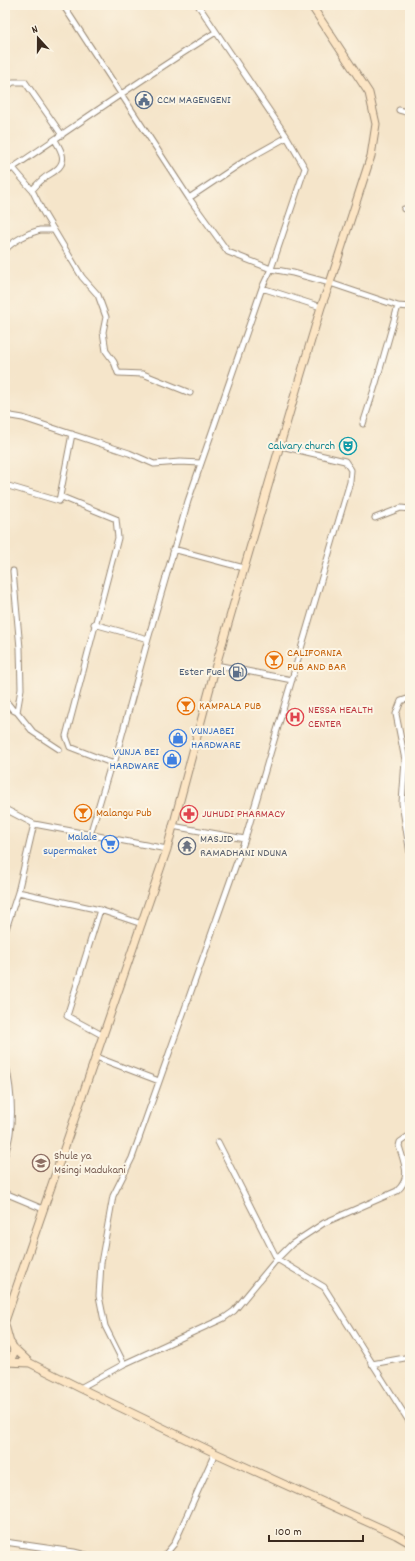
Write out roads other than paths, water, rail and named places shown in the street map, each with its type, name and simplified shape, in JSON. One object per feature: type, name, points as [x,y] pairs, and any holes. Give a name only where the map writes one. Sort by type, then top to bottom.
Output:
[{"type":"main road","points":[[5,1321],[102,1035],[167,850],[172,826],[244,568],[321,307],[371,156],[376,124],[370,93],[311,5]]},
{"type":"main road","points":[[5,1325],[13,1356],[6,1362]]},
{"type":"main road","points":[[10,1343],[30,1363],[215,1453],[396,1535],[410,1543]]},
{"type":"main road","points":[[6,1362],[30,1363]]},
{"type":"street","points":[[63,5],[189,198],[228,252],[271,269],[330,283],[398,306],[410,307]]},
{"type":"street","points":[[90,835],[109,771],[114,764],[173,549],[201,462],[262,288],[271,269],[305,168],[287,137],[198,5]]},
{"type":"street","points":[[5,173],[121,94],[216,32]]},
{"type":"street","points":[[5,88],[13,82],[25,82],[62,135]]},
{"type":"street","points":[[399,110],[410,114]]},
{"type":"street","points":[[189,198],[246,160],[287,137]]},
{"type":"street","points":[[32,190],[43,178],[57,170],[63,163],[63,156],[60,146],[55,140]]},
{"type":"street","points":[[13,168],[32,190],[82,277],[98,295],[106,317],[103,332],[106,351],[114,362],[118,373],[143,374],[190,393]]},
{"type":"street","points":[[5,250],[30,234],[40,230],[54,230]]},
{"type":"street","points":[[262,288],[321,307]]},
{"type":"street","points":[[362,424],[376,383],[398,306]]},
{"type":"street","points":[[5,415],[23,418],[72,434],[129,453],[154,464],[201,462]]},
{"type":"street","points":[[59,501],[72,434]]},
{"type":"street","points":[[124,1364],[106,1326],[99,1296],[101,1263],[113,1196],[132,1158],[245,839],[350,482],[351,470],[345,461],[281,446]]},
{"type":"street","points":[[5,485],[59,501]]},
{"type":"street","points":[[59,501],[62,497],[116,520],[118,538],[94,624],[66,736],[70,747],[114,764]]},
{"type":"street","points":[[375,518],[401,508],[410,509]]},
{"type":"street","points":[[173,549],[244,568]]},
{"type":"street","points":[[13,571],[20,648],[21,689],[17,712]]},
{"type":"street","points":[[94,624],[148,639]]},
{"type":"street","points":[[216,665],[292,680]]},
{"type":"street","points":[[410,698],[401,701],[396,714],[405,760],[402,802],[410,854]]},
{"type":"street","points":[[5,700],[33,732],[59,749]]},
{"type":"street","points":[[5,809],[34,824],[167,850]]},
{"type":"street","points":[[5,930],[18,892],[34,824]]},
{"type":"street","points":[[172,826],[245,839]]},
{"type":"street","points":[[18,892],[100,910],[142,924]]},
{"type":"street","points":[[100,910],[67,1016],[102,1035]]},
{"type":"street","points":[[96,1056],[159,1081]]},
{"type":"street","points":[[5,1061],[12,1115],[5,1154]]},
{"type":"street","points":[[80,1388],[124,1364],[224,1318],[234,1311],[277,1259],[292,1244],[324,1223],[397,1191],[404,1186],[406,1177],[399,1146],[400,1142],[410,1135]]},
{"type":"street","points":[[218,1142],[277,1259],[324,1287],[410,1423]]},
{"type":"street","points":[[5,1193],[43,1209]]},
{"type":"street","points":[[372,1364],[410,1357]]},
{"type":"street","points":[[164,1556],[174,1544],[215,1453]]},
{"type":"street","points":[[5,1542],[74,1552],[90,1556]]},
{"type":"street","points":[[408,1556],[410,1551]]},
{"type":"place","name":"CCM MAGENGENI","points":[[144,100]]},
{"type":"place","name":"Calvary church","points":[[348,446]]},
{"type":"place","name":"CALIFORNIA PUB AND BAR","points":[[274,660]]},
{"type":"place","name":"Ester Fuel","points":[[238,672]]},
{"type":"place","name":"KAMPALA PUB","points":[[186,706]]},
{"type":"place","name":"NESSA HEALTH CENTER","points":[[295,717]]},
{"type":"place","name":"VUNJABEI HARDWARE","points":[[178,738]]},
{"type":"place","name":"VUNJA BEI HARDWARE","points":[[172,759]]},
{"type":"place","name":"Malangu Pub","points":[[83,813]]},
{"type":"place","name":"JUHUDI PHARMACY","points":[[189,814]]},
{"type":"place","name":"Malale supermaket","points":[[110,844]]},
{"type":"place","name":"MASJID RAMADHANI NDUNA","points":[[187,846]]},
{"type":"place","name":"Shule ya Msingi Madukani","points":[[41,1163]]}]
